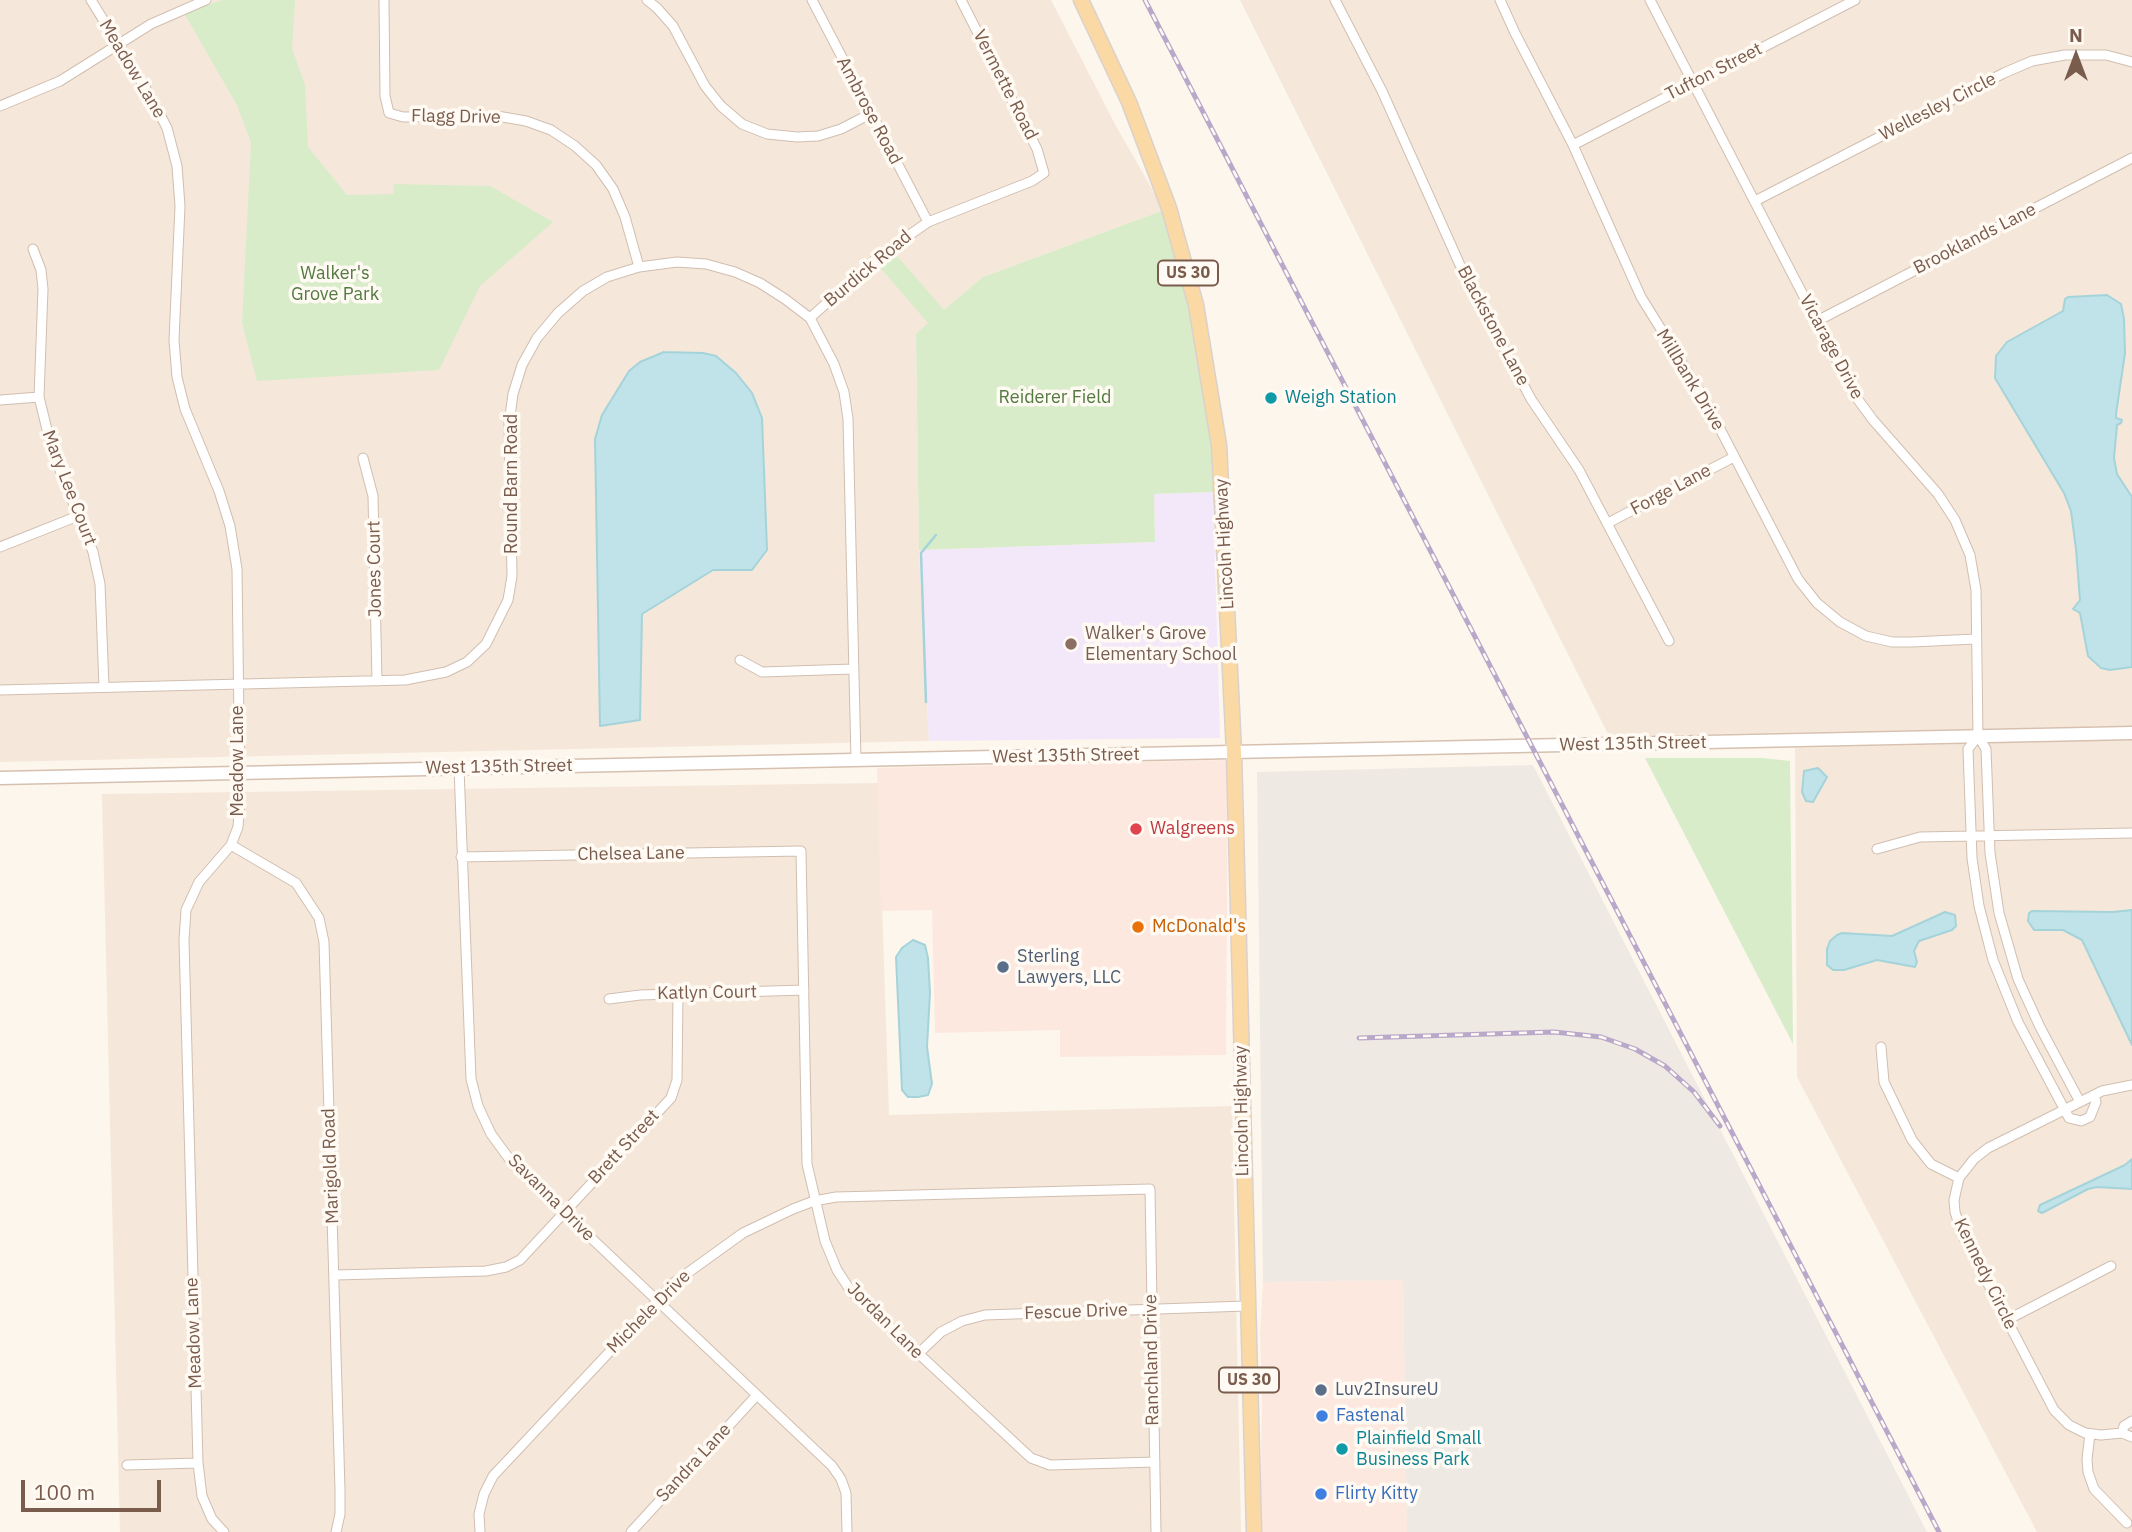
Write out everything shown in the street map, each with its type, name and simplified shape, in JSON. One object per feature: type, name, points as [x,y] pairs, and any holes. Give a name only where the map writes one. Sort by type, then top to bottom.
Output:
[{"type":"main road","name":"Lincoln Highway","points":[[1081,0],[1105,46],[1141,131],[1169,208],[1196,305],[1213,398],[1222,474],[1234,752],[1254,1532]]},
{"type":"street","name":"Meadow Lane","points":[[91,0],[152,99],[167,128],[177,166],[180,206],[174,340],[177,377],[185,410],[219,491],[230,526],[237,569],[238,827],[231,845],[199,882],[186,910],[184,940],[198,1463],[202,1496],[212,1519],[224,1532]]},
{"type":"street","points":[[0,106],[60,81],[151,24],[206,0]]},
{"type":"street","name":"Flagg Drive","points":[[384,0],[385,96],[389,113],[403,117],[497,116],[526,121],[551,130],[575,146],[596,165],[613,189],[625,217],[639,267]]},
{"type":"street","points":[[647,0],[673,26],[705,86],[721,106],[742,124],[767,134],[818,136],[841,129],[870,114]]},
{"type":"street","name":"Ambrose Road","points":[[812,0],[928,222]]},
{"type":"street","name":"Vermette Road","points":[[961,0],[1038,149],[1044,173]]},
{"type":"street","name":"Blackstone Lane","points":[[1335,0],[1387,103],[1439,221],[1518,376],[1579,470],[1669,641]]},
{"type":"street","name":"Millbank Drive","points":[[1500,0],[1573,145],[1646,307],[1705,400],[1798,579],[1817,603],[1839,622],[1866,636],[1892,642],[1975,639]]},
{"type":"street","name":"Vicarage Drive","points":[[1650,0],[1856,397],[1938,494],[1955,520],[1970,555],[1976,590],[1978,736],[1986,749],[1988,836],[1999,913],[2018,979],[2040,1027],[2080,1101]]},
{"type":"street","name":"Tufton Street","points":[[1573,145],[1855,0]]},
{"type":"street","name":"Wellesley Circle","points":[[1755,201],[2032,61],[2065,55],[2106,55],[2132,62]]},
{"type":"street","name":"Brooklands Lane","points":[[1817,321],[2132,158]]},
{"type":"street","name":"Burdick Road","points":[[810,318],[878,257],[928,222],[1032,181],[1044,173]]},
{"type":"street","name":"Mary Lee Court","points":[[33,249],[41,270],[43,289],[39,397],[52,450],[93,552],[100,584],[104,687]]},
{"type":"street","name":"Round Barn Road","points":[[0,690],[413,680],[446,672],[467,662],[486,644],[509,600],[512,576],[509,423],[513,394],[522,365],[537,338],[558,313],[583,291],[607,277],[639,267],[677,262],[706,264],[760,283],[810,318],[834,363],[844,391],[848,419],[856,760]]},
{"type":"street","points":[[0,400],[39,397]]},
{"type":"street","name":"Forge Lane","points":[[1608,523],[1734,457]]},
{"type":"street","name":"Jones Court","points":[[363,458],[373,496],[377,681]]},
{"type":"street","points":[[0,547],[78,516]]},
{"type":"street","points":[[740,660],[762,672],[853,669]]},
{"type":"street","name":"West 135th Street","points":[[0,778],[2132,733]]},
{"type":"street","name":"Vicarage Drive","points":[[1978,736],[1968,749],[1970,836],[1982,917],[2002,985],[2063,1110]]},
{"type":"street","name":"Savanna Drive","points":[[458,768],[471,1079],[478,1106],[491,1133],[513,1164],[822,1457],[841,1479],[846,1493],[847,1532]]},
{"type":"street","points":[[1877,849],[1920,837],[2132,833]]},
{"type":"street","name":"Marigold Road","points":[[231,845],[296,883],[319,918],[324,942],[340,1490],[340,1514],[336,1532]]},
{"type":"street","name":"Chelsea Lane","points":[[461,857],[801,851]]},
{"type":"street","name":"Jordan Lane","points":[[801,851],[807,1164],[825,1241],[837,1270],[850,1290],[1031,1458],[1049,1465],[1155,1462]]},
{"type":"street","points":[[1982,917],[1999,913]]},
{"type":"street","points":[[2002,985],[2018,979]]},
{"type":"street","name":"Katlyn Court","points":[[609,999],[640,995],[804,990]]},
{"type":"street","name":"Brett Street","points":[[335,1275],[486,1271],[506,1268],[520,1260],[671,1098],[677,1080],[678,994]]},
{"type":"street","points":[[2025,1036],[2040,1027]]},
{"type":"street","points":[[1881,1047],[1884,1082],[1912,1140],[1931,1164],[1959,1178],[1973,1159],[1988,1148],[2080,1101],[2132,1085]]},
{"type":"street","points":[[2063,1110],[2069,1118],[2081,1121],[2094,1112],[2094,1095]]},
{"type":"street","name":"Kennedy Circle","points":[[1959,1178],[1954,1200],[1957,1223],[2054,1410],[2068,1424],[2090,1434]]},
{"type":"street","name":"Michele Drive","points":[[480,1532],[484,1494],[493,1476],[656,1300],[675,1282],[743,1233],[814,1201],[853,1196],[1150,1189]]},
{"type":"street","name":"Ranchland Drive","points":[[1150,1189],[1156,1532]]},
{"type":"street","points":[[2007,1320],[2111,1266]]},
{"type":"street","name":"Fescue Drive","points":[[918,1354],[941,1332],[962,1321],[985,1315],[1247,1306]]},
{"type":"street","name":"Sandra Lane","points":[[631,1532],[757,1395]]},
{"type":"street","points":[[2122,1433],[2124,1426],[2132,1421]]},
{"type":"street","points":[[2127,1523],[2094,1489],[2087,1459],[2090,1434],[2122,1433],[2132,1437]]},
{"type":"street","points":[[127,1465],[198,1463]]},
{"type":"shaded area","points":[[0,0],[1051,0],[1116,126],[1164,210],[983,277],[944,311],[893,251],[929,323],[916,335],[919,550],[929,741],[0,762]]},
{"type":"shaded area","points":[[1240,0],[2132,0],[2132,726],[1609,736]]},
{"type":"shaded area","name":"Walker's Grove Elementary School","points":[[1213,492],[1220,738],[929,741],[919,550],[1155,542],[1154,494]]},
{"type":"shaded area","points":[[2132,740],[2132,1532],[2037,1532],[1797,1077],[1795,748]]},
{"type":"shaded area","points":[[1228,760],[1226,1055],[1060,1057],[1060,1030],[935,1033],[932,910],[881,911],[877,768]]},
{"type":"shaded area","points":[[1533,765],[1927,1532],[1407,1532],[1403,1280],[1263,1282],[1257,772]]},
{"type":"shaded area","points":[[878,783],[889,1115],[1232,1106],[1241,1532],[120,1532],[102,794]]},
{"type":"shaded area","points":[[1403,1280],[1407,1532],[1260,1532],[1260,1335],[1263,1282]]},
{"type":"green space","name":"Walker's Grove Park","points":[[222,0],[295,0],[292,48],[305,85],[308,147],[347,195],[393,194],[394,184],[490,186],[553,222],[480,286],[439,370],[257,381],[242,323],[251,143],[237,105],[184,13]]},
{"type":"green space","name":"Reiderer Field","points":[[1164,210],[1192,322],[1212,436],[1213,492],[1154,494],[1155,542],[919,550],[916,334],[928,323],[877,264],[893,251],[944,310],[983,277]]},
{"type":"green space","points":[[1645,758],[1762,758],[1790,761],[1793,1044]]},
{"type":"water","points":[[2107,295],[2121,304],[2124,319],[2125,353],[2116,414],[2116,418],[2122,420],[2117,425],[2114,458],[2117,474],[2132,497],[2132,667],[2110,670],[2101,668],[2088,656],[2080,613],[2073,609],[2080,600],[2071,511],[2064,493],[1995,378],[1996,356],[2007,342],[2063,311],[2065,299]]},
{"type":"water","points":[[664,352],[716,356],[736,373],[752,393],[762,418],[767,550],[752,570],[713,570],[642,614],[640,720],[600,726],[595,439],[602,415],[629,371],[640,362]]},
{"type":"water","points":[[1818,768],[1827,777],[1813,802],[1806,801],[1802,792],[1804,771]]},
{"type":"water","points":[[2132,910],[2132,1045],[2082,940],[2063,930],[2034,930],[2028,921],[2032,911]]},
{"type":"water","points":[[1945,912],[1955,915],[1956,926],[1952,930],[1919,941],[1914,951],[1917,962],[1915,967],[1877,960],[1844,970],[1833,970],[1827,965],[1827,949],[1830,941],[1837,935],[1892,936]]},
{"type":"water","points":[[913,940],[925,945],[928,958],[930,993],[927,1047],[932,1084],[928,1095],[908,1097],[902,1090],[896,957],[902,948]]},
{"type":"water","points":[[2132,1159],[2132,1189],[2088,1189],[2042,1213],[2038,1211],[2040,1205],[2125,1165]]},
{"type":"waterway","points":[[926,702],[921,553],[936,535]]},
{"type":"railway","points":[[1145,0],[1939,1532]]},
{"type":"railway","points":[[1359,1038],[1554,1032],[1601,1037],[1635,1049],[1665,1066],[1694,1092],[1720,1126]]},
{"type":"place","name":"Weigh Station","points":[[1271,398]]},
{"type":"place","name":"Walker's Grove Elementary School","points":[[1071,644]]},
{"type":"place","name":"Walgreens","points":[[1136,829]]},
{"type":"place","name":"McDonald's","points":[[1138,927]]},
{"type":"place","name":"Sterling Lawyers, LLC","points":[[1003,967]]},
{"type":"place","name":"Luv2InsureU","points":[[1321,1390]]},
{"type":"place","name":"Fastenal","points":[[1322,1416]]},
{"type":"place","name":"Plainfield Small Business Park","points":[[1342,1449]]},
{"type":"place","name":"Flirty Kitty","points":[[1321,1494]]}]
